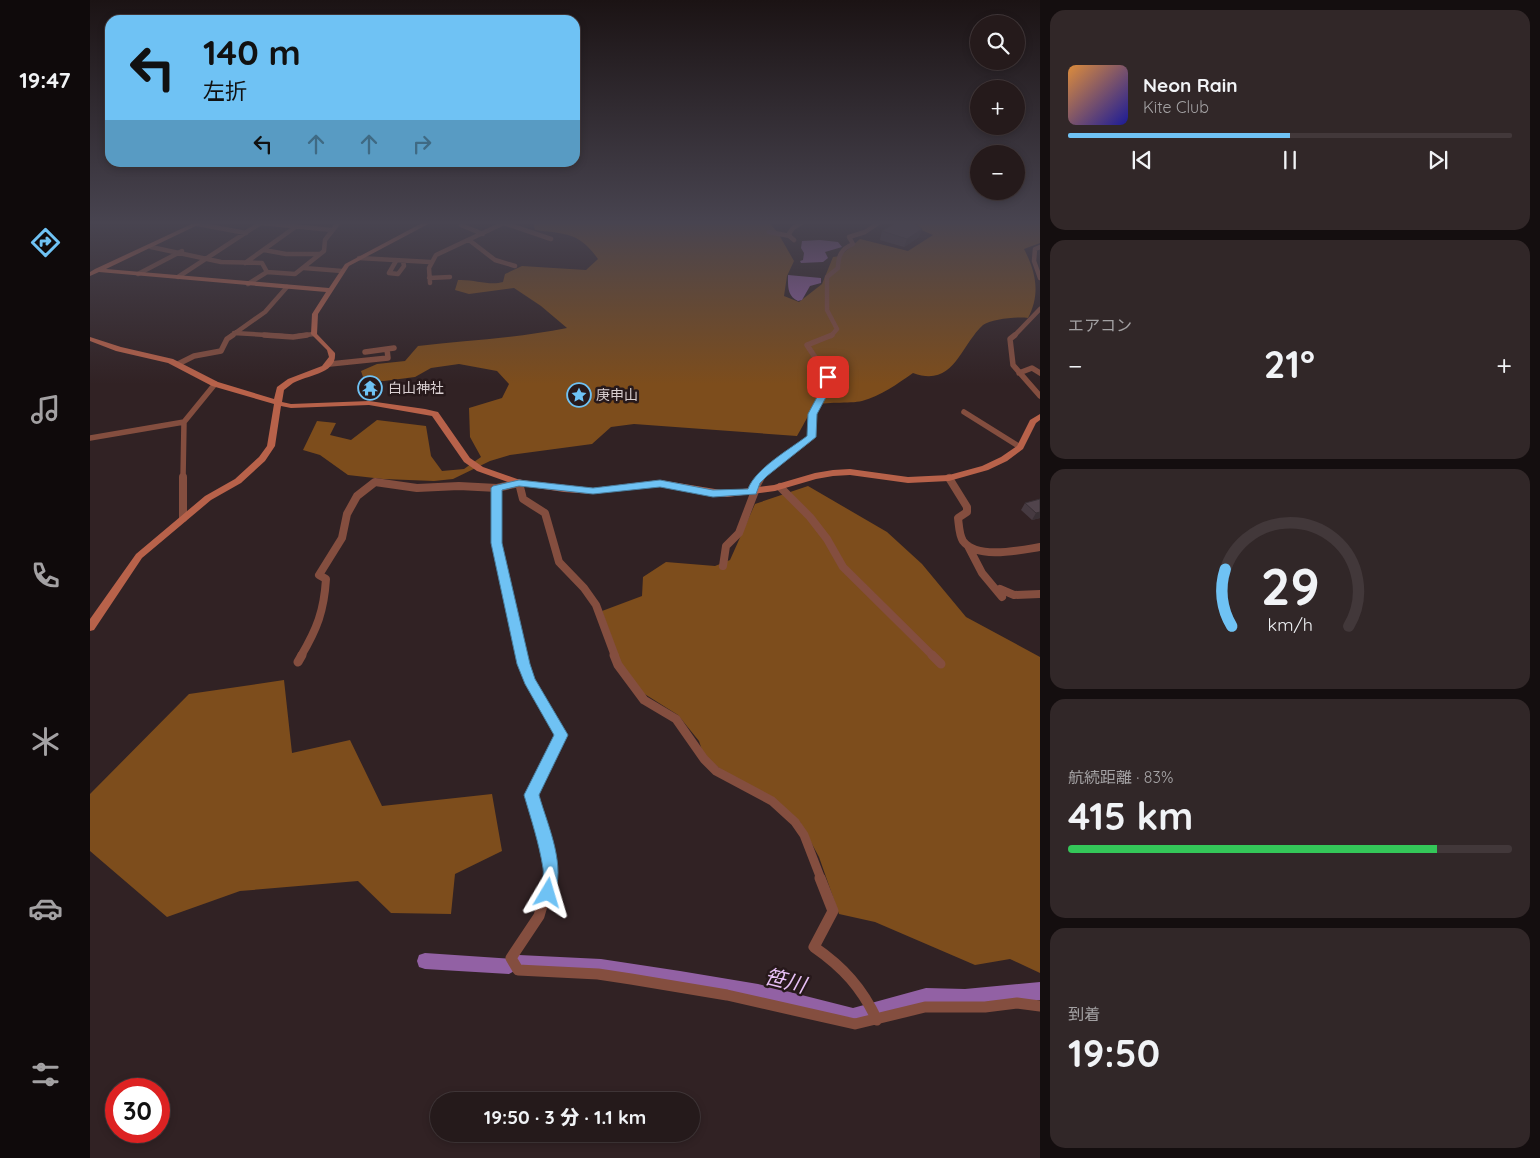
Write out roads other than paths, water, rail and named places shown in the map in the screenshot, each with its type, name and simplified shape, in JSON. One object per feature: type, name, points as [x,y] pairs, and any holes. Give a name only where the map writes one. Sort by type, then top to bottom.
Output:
[{"type":"street","points":[[165,276],[330,290]]},
{"type":"street","points":[[248,284],[261,276]]},
{"type":"street","points":[[90,627],[139,556],[208,498],[238,481],[262,459],[271,446],[280,390],[285,384],[325,368],[330,364],[332,359],[330,348],[314,334],[315,314],[338,276]]},
{"type":"street","points":[[429,276],[430,281],[450,276]]},
{"type":"street","points":[[723,566],[726,546],[739,533],[756,482],[812,437],[813,414],[829,384],[828,377],[807,345],[830,337],[837,329],[827,316],[828,276]]},
{"type":"street","points":[[178,364],[194,356],[221,351],[227,339],[264,312],[287,287]]},
{"type":"street","points":[[1040,309],[1021,331],[1010,339],[1014,365],[1040,396]]},
{"type":"street","points":[[234,333],[293,337],[314,334]]},
{"type":"street","points":[[90,339],[178,364],[215,384],[291,406],[369,403],[435,414],[467,460],[480,469],[519,483],[593,491],[660,483],[713,493],[754,492],[780,487],[815,476],[850,472],[908,480],[949,478],[985,468],[1004,459],[1020,447],[1033,422],[1040,416]]},
{"type":"street","points":[[330,364],[370,360],[388,358],[391,348],[368,352],[370,360]]},
{"type":"street","points":[[1019,373],[1032,368],[1040,373]]},
{"type":"street","points":[[183,518],[184,422],[215,384]]},
{"type":"street","points":[[964,412],[1020,447]]},
{"type":"street","points":[[90,438],[184,422]]},
{"type":"street","points":[[949,478],[967,507],[968,512],[954,518],[963,541],[968,546],[988,580],[1002,597]]},
{"type":"street","points":[[298,662],[313,639],[321,618],[326,579],[319,575],[342,538],[347,514],[357,496],[375,482],[417,488],[459,486],[496,488],[519,483]]},
{"type":"street","points":[[519,483],[519,494],[522,499],[546,513],[559,562],[584,588],[596,605],[618,665],[637,692],[644,700],[676,719],[695,742],[704,759],[716,771],[772,801],[795,822],[804,835],[833,910],[814,946],[837,963],[856,981],[874,1015]]},
{"type":"street","points":[[780,487],[810,517],[827,539],[843,567],[941,664]]},
{"type":"street","points":[[496,488],[497,543],[524,664],[529,681],[561,735],[532,795],[551,868],[552,881],[535,923],[511,958],[518,970],[606,975],[728,995],[855,1024],[874,1015],[925,1007],[985,1007],[1017,1003],[1040,1006]]},
{"type":"street","points":[[968,546],[980,551],[992,552],[1040,547]]},
{"type":"street","points":[[988,580],[1007,594],[1015,596],[1040,594]]},
{"type":"waterway","name":"笹川","points":[[425,961],[509,966]]},
{"type":"waterway","name":"笹川","points":[[519,963],[601,967],[680,979],[758,993],[853,1017],[926,997],[965,998],[1040,991]]},
{"type":"place","name":"白山神社","points":[[370,388]]},
{"type":"place","name":"庚申山","points":[[579,395]]}]
